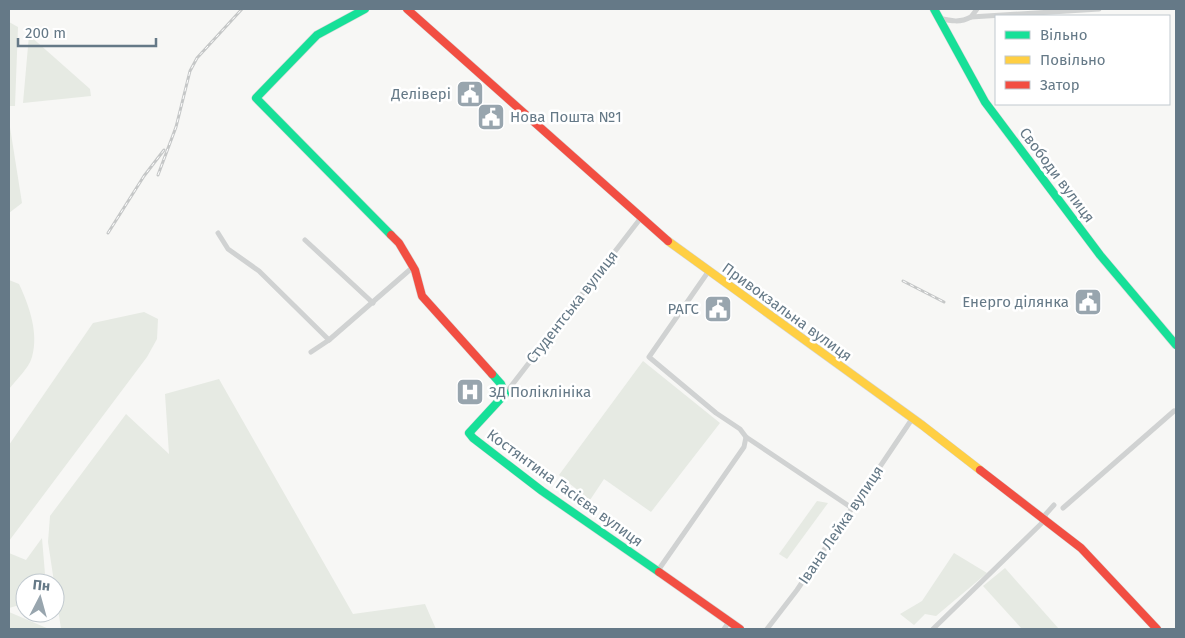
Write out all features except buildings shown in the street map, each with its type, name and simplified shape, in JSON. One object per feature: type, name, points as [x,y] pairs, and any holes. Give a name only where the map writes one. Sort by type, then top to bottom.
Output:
[{"type":"street","points":[[365,9],[317,35],[256,98],[399,243],[413,267],[422,296],[494,374],[505,394]]},
{"type":"street","name":"Привокзальна вулиця","points":[[407,9],[640,220],[708,272],[912,419],[1046,519],[1081,548],[1157,629]]},
{"type":"street","name":"Свободи вулиця","points":[[934,9],[948,30],[960,60],[985,102],[1100,255],[1176,345]]},
{"type":"street","points":[[971,17],[977,9]]},
{"type":"street","points":[[1011,15],[1099,9]]},
{"type":"street","points":[[939,18],[953,22],[971,17],[995,16]]},
{"type":"street","name":"Студентська вулиця","points":[[505,394],[640,220]]},
{"type":"street","points":[[218,233],[228,249],[258,271],[330,340]]},
{"type":"street","points":[[305,240],[373,303]]},
{"type":"street","points":[[311,352],[330,340],[413,267]]},
{"type":"street","points":[[708,272],[649,357],[716,413],[740,428],[746,437],[852,508]]},
{"type":"street","name":"Костянтина Гасієва вулиця","points":[[505,394],[469,433],[472,438],[542,491],[740,629]]},
{"type":"street","points":[[1063,508],[1174,412]]},
{"type":"street","name":"Івана Лейка вулиця","points":[[767,629],[912,419]]},
{"type":"street","points":[[658,572],[744,448],[746,437]]},
{"type":"street","points":[[933,629],[1046,519],[1045,515],[1054,505]]},
{"type":"street","points":[[724,629],[729,622]]},
{"type":"shaded area","points":[[9,22],[18,27],[15,106],[9,106]]},
{"type":"shaded area","points":[[29,35],[90,89],[91,96],[23,103]]},
{"type":"shaded area","points":[[9,121],[22,203],[9,213]]},
{"type":"shaded area","points":[[9,280],[19,284],[23,292],[34,329],[34,348],[32,357],[25,370],[9,389]]},
{"type":"shaded area","points":[[144,312],[158,319],[157,339],[147,357],[9,541],[9,445],[93,323]]},
{"type":"shaded area","points":[[643,361],[720,423],[651,512],[604,479],[590,500],[559,475]]},
{"type":"shaded area","points":[[219,379],[353,614],[425,604],[436,629],[61,629],[60,623],[65,623],[65,573],[53,573],[48,542],[50,516],[126,414],[169,454],[165,394]]},
{"type":"shaded area","points":[[817,501],[828,503],[787,559],[779,554]]},
{"type":"shaded area","points":[[42,538],[45,573],[15,573],[15,606],[9,608],[9,553],[26,560]]},
{"type":"shaded area","points":[[954,553],[987,573],[936,616],[925,614],[914,625],[900,614],[922,601]]},
{"type":"shaded area","points":[[1005,568],[1059,629],[1022,629],[983,586]]},
{"type":"shaded area","points":[[9,612],[15,615],[15,623],[35,623],[49,629],[9,629]]},
{"type":"railway","points":[[158,175],[176,127],[190,71],[197,58],[242,9]]},
{"type":"railway","points":[[108,233],[144,176],[164,150]]},
{"type":"railway","points":[[903,281],[944,302]]},
{"type":"traffic: fast","points":[[365,9],[317,35],[256,98],[391,235]]},
{"type":"traffic: fast","points":[[934,9],[985,102],[1100,255],[1176,345]]},
{"type":"traffic: fast","points":[[492,374],[501,384],[505,394],[469,433],[473,438],[542,491],[659,572]]},
{"type":"traffic: slow","points":[[668,241],[922,425],[980,470]]},
{"type":"traffic: jam","points":[[407,9],[668,241]]},
{"type":"traffic: jam","points":[[391,235],[399,243],[415,270],[422,296],[492,374]]},
{"type":"traffic: jam","points":[[980,470],[1081,548],[1157,629]]},
{"type":"traffic: jam","points":[[659,572],[740,629]]},
{"type":"place","name":"Делівері","points":[[470,94]]},
{"type":"place","name":"Нова Пошта №1","points":[[491,117]]},
{"type":"place","name":"Енерго ділянка","points":[[1088,302]]},
{"type":"place","name":"РАГС","points":[[718,309]]},
{"type":"place","name":"ЗД Поліклініка","points":[[470,392]]}]
